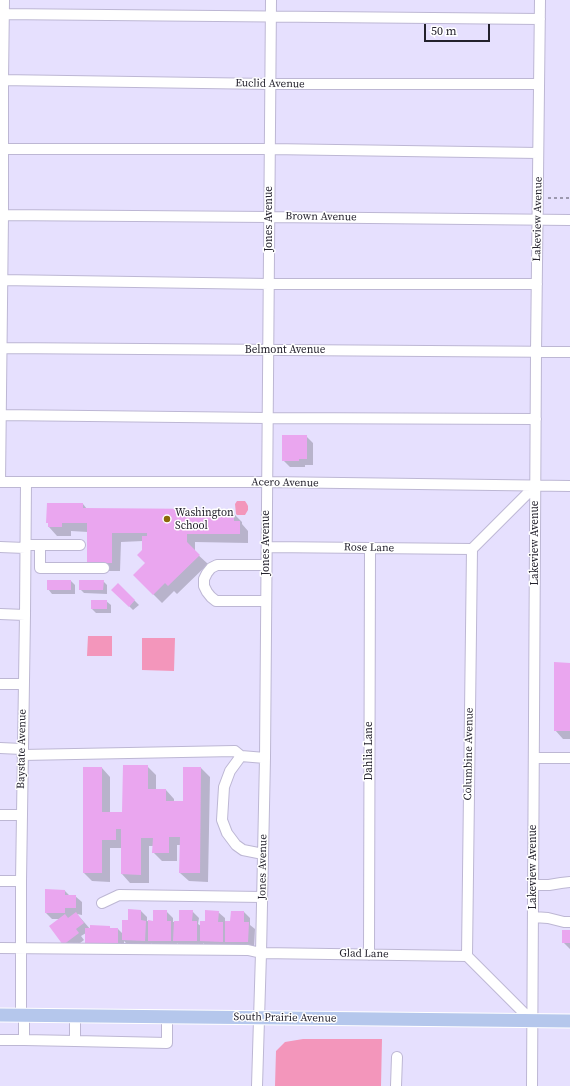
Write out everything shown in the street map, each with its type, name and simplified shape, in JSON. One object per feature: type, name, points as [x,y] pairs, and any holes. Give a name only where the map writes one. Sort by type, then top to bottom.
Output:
[{"type":"main road","name":"South Prairie Avenue","points":[[0,1015],[570,1021]]},
{"type":"street","points":[[0,482],[1,80],[2,14],[4,0]]},
{"type":"street","name":"Jones Avenue","points":[[257,1086],[265,758],[271,0]]},
{"type":"street","name":"Lakeview Avenue","points":[[532,1086],[535,486],[540,0]]},
{"type":"street","points":[[2,14],[540,18]]},
{"type":"street","name":"Euclid Avenue","points":[[1,80],[270,84],[540,84]]},
{"type":"street","points":[[1,149],[270,149],[538,153]]},
{"type":"street","name":"Brown Avenue","points":[[1,215],[570,220]]},
{"type":"street","points":[[1,280],[269,284],[537,284]]},
{"type":"street","name":"Belmont Avenue","points":[[1,348],[570,352]]},
{"type":"street","points":[[0,414],[268,418],[536,419]]},
{"type":"street","name":"Acero Avenue","points":[[0,482],[266,482],[570,486]]},
{"type":"street","name":"Baystate Avenue","points":[[24,1040],[21,949],[21,881],[26,482]]},
{"type":"street","points":[[472,549],[535,486]]},
{"type":"street","points":[[40,545],[40,568],[104,568]]},
{"type":"street","points":[[0,547],[80,545]]},
{"type":"street","name":"Rose Lane","points":[[267,547],[472,549]]},
{"type":"street","name":"Dahlia Lane","points":[[368,954],[370,548]]},
{"type":"street","name":"Columbine Avenue","points":[[467,956],[472,549]]},
{"type":"street","points":[[266,565],[217,564],[211,568],[204,579],[206,592],[216,601],[266,601]]},
{"type":"street","points":[[0,614],[25,615]]},
{"type":"street","points":[[0,684],[24,684]]},
{"type":"street","points":[[0,748],[22,752],[234,751],[241,756],[265,758]]},
{"type":"street","points":[[241,756],[230,771],[224,788],[222,820],[227,833],[236,845],[243,850],[263,854]]},
{"type":"street","points":[[534,758],[570,758]]},
{"type":"street","points":[[0,815],[22,815]]},
{"type":"street","points":[[0,881],[21,881]]},
{"type":"street","points":[[533,885],[549,886],[561,882],[570,882]]},
{"type":"street","points":[[102,903],[118,895],[262,897]]},
{"type":"street","points":[[533,917],[570,922]]},
{"type":"street","name":"Glad Lane","points":[[0,948],[248,950],[261,953],[467,956]]},
{"type":"street","points":[[467,956],[532,1021]]},
{"type":"street","points":[[75,1015],[75,1041]]},
{"type":"street","points":[[0,1040],[167,1043],[167,1017]]},
{"type":"street","points":[[396,1086],[397,1057]]},
{"type":"path","points":[[538,198],[570,198]]},
{"type":"shaded area","points":[[237,501],[245,501],[247,504],[248,510],[245,515],[236,514],[235,504]]},
{"type":"shaded area","points":[[88,636],[112,636],[112,656],[87,656]]},
{"type":"shaded area","points":[[142,638],[175,638],[174,671],[142,670]]},
{"type":"shaded area","points":[[303,1039],[382,1039],[381,1086],[275,1086],[276,1051],[285,1042]]},
{"type":"building","points":[[282,435],[307,435],[307,459],[299,459],[299,461],[282,461]]},
{"type":"building","points":[[47,503],[83,503],[83,508],[210,509],[210,512],[234,512],[234,521],[240,521],[240,534],[187,534],[187,542],[200,555],[168,586],[165,583],[153,595],[133,575],[145,563],[137,555],[142,550],[142,536],[147,536],[147,533],[112,533],[112,563],[87,563],[87,523],[62,523],[62,527],[48,527],[48,523],[46,523]]},
{"type":"building","points":[[47,580],[71,580],[71,590],[47,590]]},
{"type":"building","points":[[79,580],[104,580],[103,590],[79,590]]},
{"type":"building","points":[[118,583],[135,600],[129,607],[111,590]]},
{"type":"building","points":[[91,600],[107,600],[107,609],[91,609]]},
{"type":"building","points":[[554,662],[570,663],[570,731],[554,731]]},
{"type":"building","points":[[123,765],[148,765],[148,789],[166,789],[166,801],[183,801],[183,767],[201,767],[200,873],[179,873],[180,837],[169,837],[169,853],[152,853],[153,838],[141,838],[141,875],[121,874],[121,829],[116,829],[116,840],[102,840],[102,873],[83,873],[83,767],[102,767],[102,812],[122,812]]},
{"type":"building","points":[[45,889],[65,890],[65,895],[76,895],[76,908],[65,908],[65,913],[45,913]]},
{"type":"building","points":[[128,909],[141,910],[141,920],[146,921],[145,941],[122,940],[122,920],[128,920]]},
{"type":"building","points":[[153,910],[167,910],[167,921],[171,921],[171,941],[148,941],[148,920],[153,921]]},
{"type":"building","points":[[179,910],[193,910],[192,921],[197,921],[197,941],[173,941],[174,921],[179,921]]},
{"type":"building","points":[[205,910],[219,911],[218,922],[223,922],[223,942],[200,941],[200,921],[205,921]]},
{"type":"building","points":[[231,911],[244,911],[244,922],[249,922],[248,942],[225,942],[225,921],[230,921]]},
{"type":"building","points":[[76,912],[84,923],[76,929],[79,933],[63,945],[49,926],[65,914],[68,918]]},
{"type":"building","points":[[90,925],[118,928],[118,945],[85,944],[85,928],[90,928]]},
{"type":"building","points":[[562,930],[570,930],[570,943],[562,943]]},
{"type":"place","name":"Washington School","points":[[167,519]]}]
